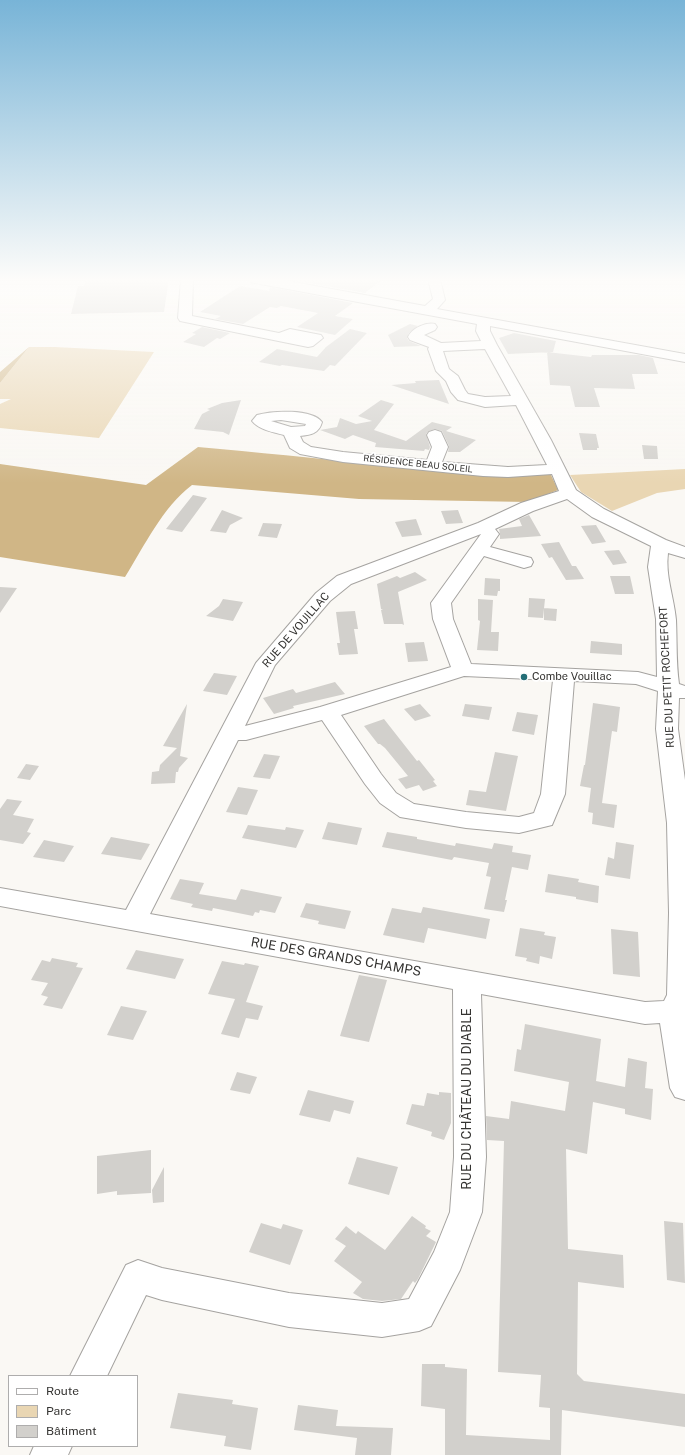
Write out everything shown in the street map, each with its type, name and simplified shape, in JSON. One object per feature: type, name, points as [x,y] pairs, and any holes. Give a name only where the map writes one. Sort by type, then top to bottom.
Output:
[{"type":"street","points":[[439,347],[435,350],[443,371],[453,379],[458,392],[463,397],[485,402],[520,400]]},
{"type":"street","points":[[491,347],[543,440],[569,493],[598,513],[660,544],[685,553]]},
{"type":"street","points":[[624,347],[685,358]]},
{"type":"street","name":"RÉSIDENCE BEAU SOLEIL","points":[[290,432],[296,445],[306,451],[343,457],[496,472],[557,469]]},
{"type":"street","points":[[433,465],[440,447],[435,435]]},
{"type":"street","name":"RUE DE VOUILLAC","points":[[133,922],[266,662],[308,616],[322,597],[344,580],[484,527],[527,507],[569,493]]},
{"type":"street","points":[[462,670],[443,619],[440,603],[490,534],[484,527]]},
{"type":"street","name":"RUE DU PETIT ROCHEFORT","points":[[660,544],[657,567],[666,619],[666,668],[677,690],[667,729],[679,823],[684,914],[681,996],[678,1014]]},
{"type":"street","points":[[479,550],[524,562]]},
{"type":"street","points":[[230,733],[246,733],[328,712],[462,670],[638,678],[677,690]]},
{"type":"street","points":[[328,712],[373,779],[388,798],[408,811],[466,820],[519,825],[544,819],[553,794],[564,674]]},
{"type":"street","name":"RUE DES GRANDS CHAMPS","points":[[0,896],[133,922],[645,1013],[678,1014]]},
{"type":"street","name":"RUE DU CHÂTEAU DU DIABLE","points":[[88,1375],[138,1276],[162,1284],[289,1310],[382,1320],[419,1314],[448,1259],[466,1212],[470,1158],[466,980]]},
{"type":"street","points":[[678,1014],[685,1088]]},
{"type":"green space","points":[[29,347],[154,352],[99,438],[0,428],[0,404],[11,399],[0,399],[0,383]]},
{"type":"green space","points":[[685,469],[685,489],[657,493],[612,511],[581,492],[570,475]]},
{"type":"shaded area","points":[[29,347],[0,383],[0,372]]},
{"type":"shaded area","points":[[198,447],[418,468],[507,474],[551,475],[558,490],[528,502],[359,499],[192,485],[181,494],[163,516],[125,577],[0,557],[0,464],[146,485]]},
{"type":"building","points":[[326,347],[354,347],[335,366],[330,365],[324,371],[259,362],[277,349],[317,357]]},
{"type":"building","points":[[504,347],[554,347],[553,352],[508,354]]},
{"type":"building","points":[[547,352],[591,357],[592,355],[639,355],[653,358],[658,374],[632,374],[635,389],[594,388],[600,407],[575,407],[570,386],[550,385]]},
{"type":"building","points":[[439,380],[449,404],[391,385],[416,383],[415,381]]},
{"type":"building","points":[[241,400],[229,435],[223,432],[194,429],[202,414],[210,410],[207,409],[222,403]]},
{"type":"building","points":[[381,400],[394,404],[374,430],[406,441],[432,422],[452,427],[446,431],[476,440],[460,452],[448,452],[449,446],[442,431],[435,429],[426,434],[430,447],[429,450],[425,449],[424,451],[375,447],[376,443],[353,435],[345,439],[320,430],[337,427],[340,418],[356,424],[372,421],[358,416]]},
{"type":"building","points":[[579,433],[596,434],[599,448],[597,448],[597,450],[583,450]]},
{"type":"building","points":[[642,445],[657,446],[658,459],[644,459]]},
{"type":"building","points":[[193,495],[207,498],[182,532],[166,529]]},
{"type":"building","points":[[222,510],[243,518],[230,525],[226,533],[210,531]]},
{"type":"building","points":[[458,510],[463,523],[446,524],[441,511]]},
{"type":"building","points":[[529,515],[541,536],[500,539],[499,529],[522,526],[519,519]]},
{"type":"building","points":[[416,519],[422,535],[402,537],[395,522]]},
{"type":"building","points":[[263,523],[282,524],[277,538],[258,536]]},
{"type":"building","points":[[596,525],[606,542],[592,544],[581,526]]},
{"type":"building","points":[[559,542],[572,566],[576,566],[584,579],[566,580],[552,557],[549,558],[541,544]]},
{"type":"building","points":[[619,550],[627,563],[613,565],[604,551]]},
{"type":"building","points":[[415,572],[427,580],[398,592],[404,625],[384,624],[381,610],[383,610],[381,609],[377,584],[397,576],[400,578]]},
{"type":"building","points":[[610,576],[630,576],[634,594],[615,594]]},
{"type":"building","points":[[485,578],[500,579],[500,591],[498,591],[497,596],[484,595]]},
{"type":"building","points":[[0,587],[17,588],[0,613]]},
{"type":"building","points":[[529,598],[545,599],[543,618],[528,617]]},
{"type":"building","points":[[223,599],[243,602],[233,621],[206,616],[219,606]]},
{"type":"building","points":[[478,599],[493,600],[491,632],[499,632],[498,651],[477,650],[480,621],[478,620]]},
{"type":"building","points":[[544,608],[557,609],[556,621],[544,620]]},
{"type":"building","points":[[355,611],[358,629],[354,629],[358,654],[339,655],[337,643],[340,643],[336,612]]},
{"type":"building","points":[[591,641],[622,644],[622,655],[590,653]]},
{"type":"building","points":[[424,642],[428,661],[408,662],[405,643]]},
{"type":"building","points":[[214,673],[237,676],[227,695],[203,691]]},
{"type":"building","points":[[335,682],[345,694],[293,706],[294,708],[274,714],[263,698],[293,689],[296,693]]},
{"type":"building","points":[[593,703],[620,707],[617,732],[612,731],[602,803],[617,805],[614,828],[592,824],[593,813],[588,812],[591,788],[580,786],[585,765]]},
{"type":"building","points":[[187,704],[180,756],[188,758],[179,768],[178,772],[176,772],[175,783],[151,784],[152,772],[159,771],[160,765],[177,748],[163,746]]},
{"type":"building","points":[[420,704],[431,716],[415,721],[404,709]]},
{"type":"building","points":[[465,704],[492,707],[489,720],[462,716]]},
{"type":"building","points":[[517,712],[538,715],[534,735],[512,731]]},
{"type":"building","points":[[384,719],[417,761],[419,760],[435,780],[433,781],[437,786],[423,791],[419,785],[406,789],[398,779],[408,776],[385,748],[378,744],[364,726]]},
{"type":"building","points":[[495,752],[518,756],[506,811],[466,805],[469,790],[486,792]]},
{"type":"building","points":[[264,754],[280,756],[270,779],[253,777]]},
{"type":"building","points":[[26,764],[39,766],[30,780],[17,778]]},
{"type":"building","points":[[238,787],[258,790],[247,815],[226,812]]},
{"type":"building","points":[[7,799],[22,801],[13,815],[34,819],[27,832],[31,833],[23,844],[0,840],[0,809]]},
{"type":"building","points":[[328,822],[362,828],[357,845],[322,839]]},
{"type":"building","points":[[248,825],[285,830],[286,827],[304,830],[296,848],[242,838]]},
{"type":"building","points":[[387,832],[455,846],[456,843],[492,849],[494,843],[513,846],[512,852],[531,855],[528,870],[512,867],[504,912],[484,909],[491,877],[486,876],[489,863],[454,857],[452,860],[382,847]]},
{"type":"building","points":[[111,837],[150,844],[141,860],[101,854]]},
{"type":"building","points":[[44,840],[74,846],[64,862],[33,857]]},
{"type":"building","points":[[616,842],[634,845],[630,879],[605,875],[608,857],[614,859]]},
{"type":"building","points":[[548,874],[579,879],[578,882],[599,886],[598,903],[576,899],[576,897],[545,892]]},
{"type":"building","points":[[180,879],[204,883],[199,894],[236,900],[241,889],[282,897],[275,913],[260,910],[259,913],[255,912],[253,916],[213,908],[212,911],[191,907],[193,904],[170,899]]},
{"type":"building","points":[[306,903],[351,911],[345,929],[318,924],[319,921],[300,917]]},
{"type":"building","points":[[423,907],[490,919],[486,939],[428,928],[424,943],[383,935],[392,908],[421,913]]},
{"type":"building","points":[[520,928],[545,932],[544,935],[556,937],[552,959],[540,956],[539,964],[526,961],[527,958],[515,956]]},
{"type":"building","points":[[611,929],[638,932],[640,977],[613,974]]},
{"type":"building","points":[[136,950],[184,959],[175,979],[126,969]]},
{"type":"building","points":[[52,958],[78,963],[76,967],[83,968],[62,1009],[43,1005],[48,997],[41,995],[48,983],[31,980],[42,960],[50,962]]},
{"type":"building","points":[[222,961],[259,966],[246,1002],[263,1006],[258,1020],[246,1018],[239,1038],[221,1034],[235,999],[208,994]]},
{"type":"building","points":[[359,975],[387,980],[369,1042],[340,1036]]},
{"type":"building","points":[[121,1006],[147,1011],[133,1040],[107,1035]]},
{"type":"building","points":[[525,1024],[601,1039],[596,1081],[625,1087],[628,1058],[647,1062],[645,1088],[653,1089],[651,1120],[625,1114],[625,1109],[593,1102],[587,1154],[566,1149],[568,1249],[623,1255],[624,1288],[578,1282],[577,1374],[584,1381],[685,1394],[685,1427],[562,1410],[561,1455],[445,1455],[445,1409],[421,1406],[422,1364],[445,1364],[445,1367],[467,1369],[466,1435],[550,1440],[550,1408],[539,1407],[541,1375],[498,1372],[504,1141],[487,1140],[486,1116],[509,1119],[511,1101],[565,1111],[569,1082],[514,1071],[517,1049],[521,1050]]},
{"type":"building","points":[[237,1072],[257,1077],[250,1094],[230,1090]]},
{"type":"building","points":[[308,1090],[354,1101],[350,1114],[334,1110],[330,1122],[299,1115]]},
{"type":"building","points":[[439,1092],[451,1093],[451,1123],[444,1140],[431,1136],[432,1132],[406,1124],[412,1104],[424,1106],[427,1093],[439,1095]]},
{"type":"building","points":[[151,1150],[151,1193],[117,1195],[117,1191],[97,1194],[97,1156]]},
{"type":"building","points":[[357,1157],[398,1167],[389,1195],[348,1184]]},
{"type":"building","points":[[164,1167],[164,1202],[153,1203],[152,1190]]},
{"type":"building","points":[[412,1216],[426,1226],[425,1228],[431,1231],[426,1236],[436,1242],[415,1283],[413,1281],[401,1299],[382,1301],[363,1299],[353,1293],[362,1282],[334,1261],[346,1246],[335,1239],[346,1226],[356,1234],[358,1231],[385,1250]]},
{"type":"building","points":[[664,1221],[683,1223],[685,1283],[667,1280]]},
{"type":"building","points":[[261,1223],[281,1229],[283,1224],[303,1230],[290,1265],[249,1252]]},
{"type":"building","points":[[178,1393],[233,1400],[232,1404],[258,1408],[251,1450],[224,1446],[226,1436],[170,1428]]},
{"type":"building","points":[[298,1405],[338,1410],[336,1426],[393,1428],[391,1455],[355,1455],[357,1438],[294,1430]]},
{"type":"place","name":"Combe Vouillac","points":[[524,677]]}]
